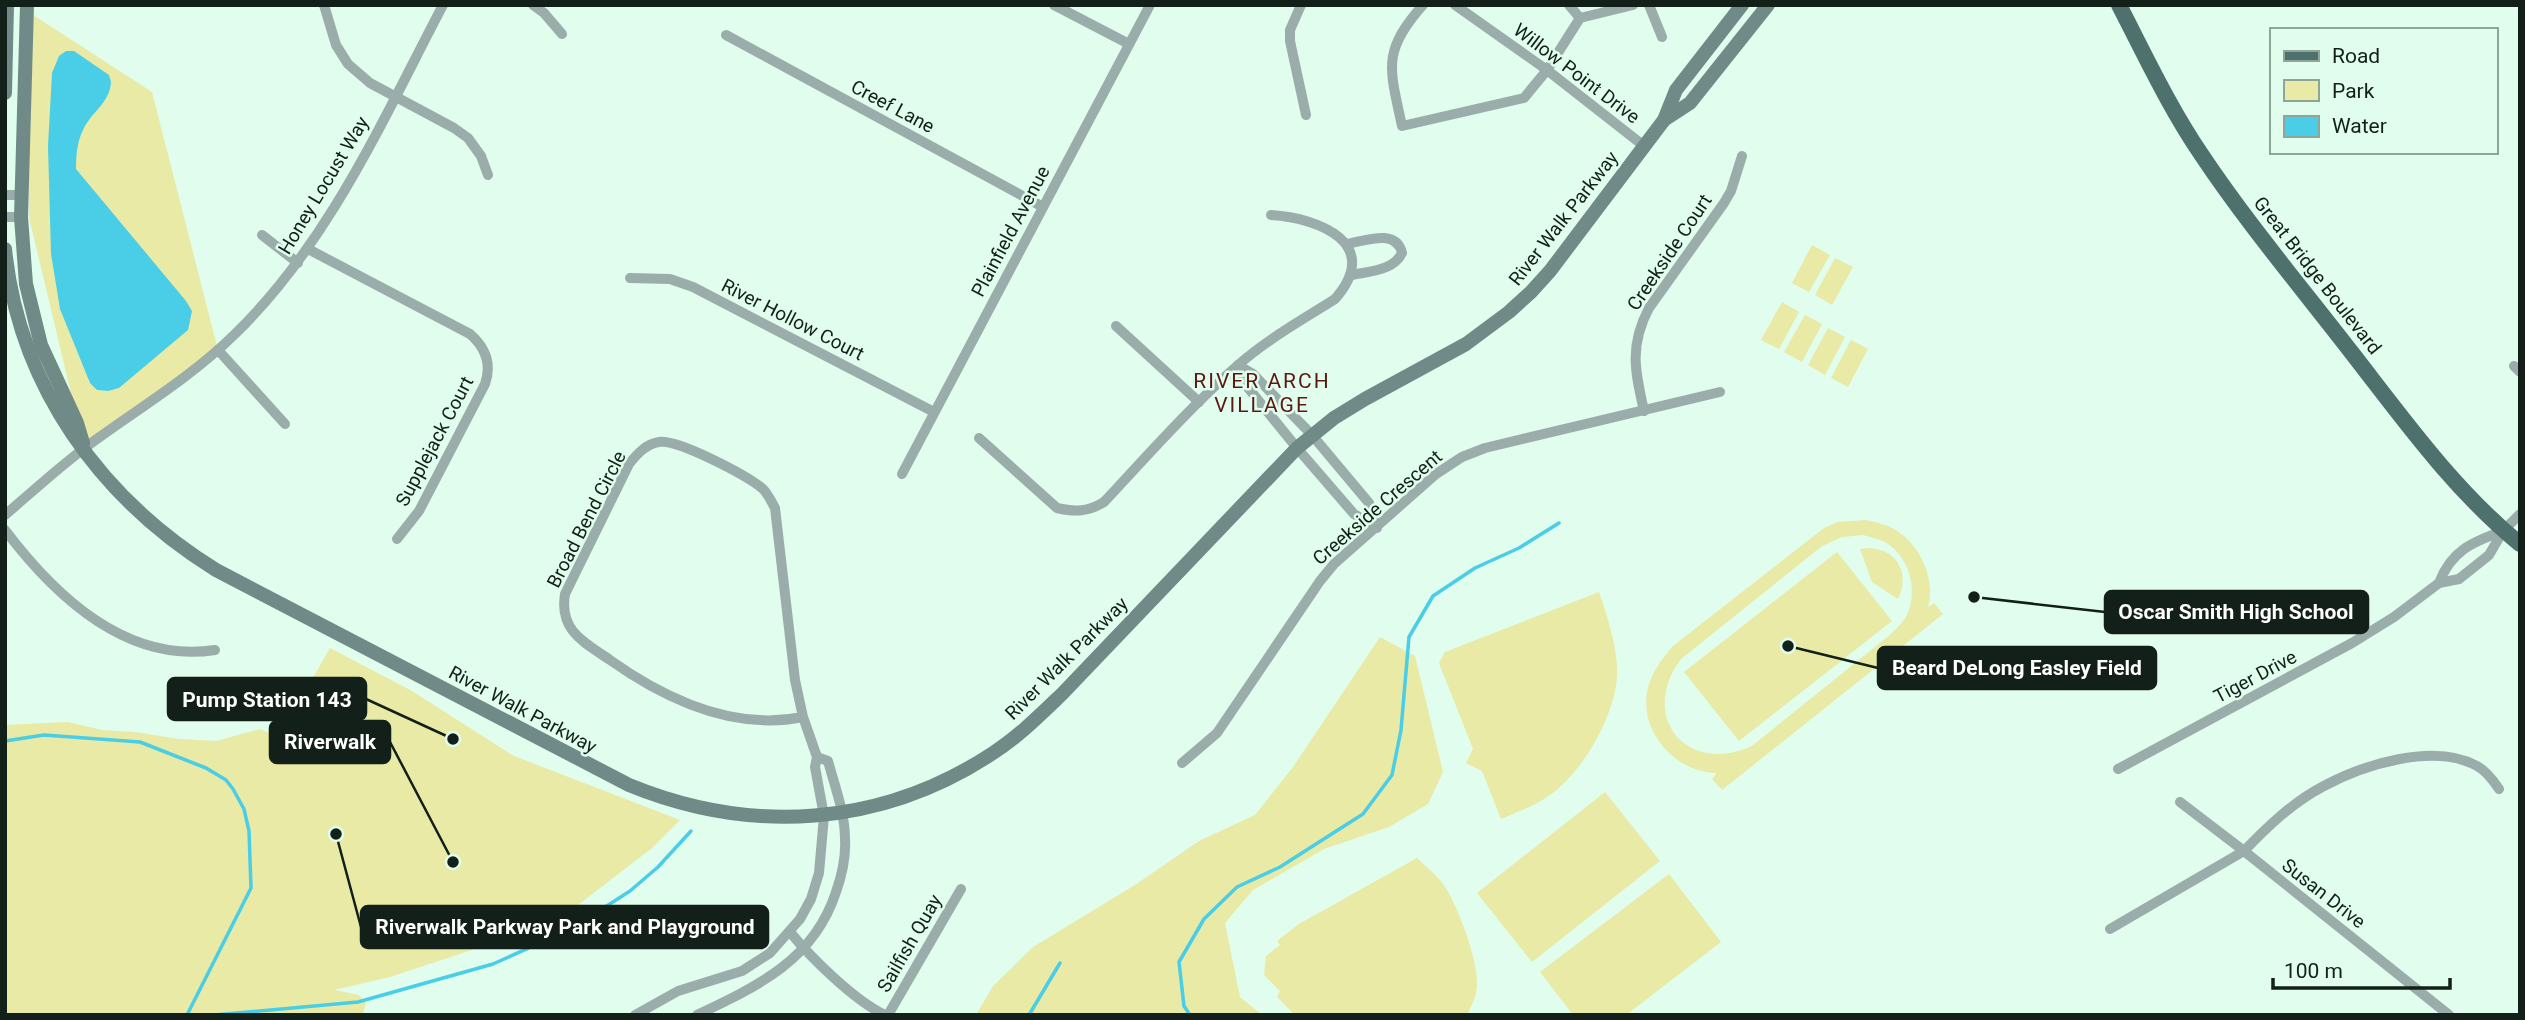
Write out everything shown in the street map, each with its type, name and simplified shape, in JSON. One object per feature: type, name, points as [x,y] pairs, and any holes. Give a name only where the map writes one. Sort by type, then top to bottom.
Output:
[{"type":"main road","name":"Great Bridge Boulevard","points":[[2119,5],[2200,154],[2447,474],[2503,531],[2520,544]]},
{"type":"street","points":[[5,93],[7,5]]},
{"type":"street","name":"River Walk Parkway","points":[[27,5],[21,216],[24,263],[31,310],[41,345],[77,423],[84,448]]},
{"type":"street","points":[[324,5],[336,45],[348,64],[370,83],[468,138],[481,156],[488,175]]},
{"type":"street","name":"Honey Locust Way","points":[[5,515],[84,448],[163,394],[218,349],[254,314],[298,263],[355,174],[443,5]]},
{"type":"street","points":[[533,5],[544,13],[562,34]]},
{"type":"street","points":[[1054,5],[1129,44]]},
{"type":"street","name":"Plainfield Avenue","points":[[902,474],[1150,5]]},
{"type":"street","points":[[1301,5],[1290,30],[1290,41],[1306,115]]},
{"type":"street","points":[[1423,5],[1400,34],[1390,68],[1402,126],[1524,98],[1547,70],[1580,18],[1633,5]]},
{"type":"street","name":"Willow Point Drive","points":[[1455,5],[1547,70],[1644,146]]},
{"type":"street","points":[[1569,5],[1580,18]]},
{"type":"street","points":[[1648,5],[1662,37]]},
{"type":"street","name":"River Walk Parkway","points":[[5,249],[14,301],[29,354],[66,427],[116,489],[139,513],[174,542],[216,570],[629,785],[674,802],[747,817],[824,816],[901,799],[944,782],[994,753],[1025,729],[1062,694],[1312,435],[1366,398],[1466,344],[1509,312],[1550,271],[1664,120],[1676,90],[1742,5]]},
{"type":"street","name":"River Walk Parkway","points":[[1664,120],[1690,103],[1769,5]]},
{"type":"street","name":"Creef Lane","points":[[726,36],[1043,206]]},
{"type":"street","name":"Creekside Court","points":[[1644,411],[1634,361],[1642,320],[1724,203],[1742,156]]},
{"type":"street","points":[[5,195],[22,195]]},
{"type":"street","points":[[979,438],[1057,508],[1073,512],[1092,509],[1104,502],[1238,365],[1335,299],[1352,275],[1347,244],[1336,234],[1308,220],[1271,215]]},
{"type":"street","points":[[5,217],[21,216]]},
{"type":"street","points":[[262,236],[298,263]]},
{"type":"street","points":[[1347,244],[1382,237],[1393,239],[1400,246],[1402,253],[1398,262],[1389,267],[1352,275]]},
{"type":"street","name":"Supplejack Court","points":[[308,249],[470,334],[480,342],[487,358],[488,374],[485,384],[419,511],[397,539]]},
{"type":"street","name":"River Hollow Court","points":[[630,278],[670,279],[693,287],[934,412]]},
{"type":"street","points":[[1116,326],[1199,402]]},
{"type":"street","points":[[218,349],[285,424]]},
{"type":"street","points":[[1238,365],[1253,374],[1312,435],[1369,503],[1377,528]]},
{"type":"street","points":[[1238,365],[1245,384],[1353,514],[1377,528]]},
{"type":"street","name":"Creekside Crescent","points":[[1182,763],[1217,733],[1334,564],[1436,474],[1462,457],[1485,448],[1720,392]]},
{"type":"street","name":"Broad Bend Circle","points":[[635,1015],[678,991],[742,971],[770,953],[790,932],[811,900],[819,873],[824,816],[815,767],[817,757],[803,716],[795,680],[777,516],[768,496],[751,481],[680,444],[659,442],[644,448],[629,464],[565,594],[564,610],[568,625],[579,638],[637,679],[677,699],[733,716],[769,720],[803,716]]},
{"type":"street","points":[[2503,531],[2520,514]]},
{"type":"street","points":[[5,530],[60,592],[89,617],[108,628],[148,646],[176,653],[215,650]]},
{"type":"street","name":"Tiger Drive","points":[[2439,583],[2447,564],[2477,540],[2503,531]]},
{"type":"street","name":"Tiger Drive","points":[[2118,769],[2352,643],[2394,617],[2439,583],[2459,579],[2488,555],[2503,531]]},
{"type":"street","name":"Broad Bend Circle","points":[[817,757],[828,761],[842,812]]},
{"type":"street","points":[[2110,929],[2244,851],[2286,811],[2322,787],[2362,769],[2392,760],[2452,757],[2476,765],[2490,776],[2499,789]]},
{"type":"street","name":"Susan Drive","points":[[2179,802],[2449,1015]]},
{"type":"street","points":[[697,1015],[751,989],[780,970],[816,933],[830,910],[839,882],[846,841],[842,812]]},
{"type":"street","name":"Sailfish Quay","points":[[790,932],[803,948],[866,1003],[887,1015],[961,889]]},
{"type":"green space","points":[[27,11],[152,92],[218,350],[84,448],[29,217]]},
{"type":"green space","points":[[1812,245],[1830,255],[1809,292],[1792,283]]},
{"type":"green space","points":[[1835,258],[1853,267],[1832,305],[1815,295]]},
{"type":"green space","points":[[1782,302],[1799,312],[1779,349],[1761,340]]},
{"type":"green space","points":[[1805,315],[1822,324],[1802,362],[1784,352]]},
{"type":"green space","points":[[1828,328],[1845,337],[1825,375],[1808,365]]},
{"type":"green space","points":[[1851,340],[1868,349],[1848,387],[1831,378]]},
{"type":"green space","points":[[1866,520],[1886,525],[1902,534],[1917,552],[1927,573],[1930,584],[1928,607],[1934,603],[1943,614],[1722,790],[1712,779],[1717,773],[1688,766],[1664,748],[1656,736],[1646,707],[1651,679],[1673,646],[1824,528],[1838,522]],"holes":[[[1863,535],[1894,548],[1910,575],[1910,607],[1897,628],[1752,746],[1728,753],[1707,753],[1689,747],[1676,735],[1667,719],[1665,701],[1669,680],[1681,659],[1822,546],[1842,537]]]},
{"type":"green space","points":[[1870,548],[1888,553],[1899,565],[1903,581],[1898,599],[1872,582],[1860,549]]},
{"type":"green space","points":[[1837,552],[1892,621],[1739,741],[1684,672]]},
{"type":"green space","points":[[1599,592],[1613,637],[1617,665],[1617,681],[1608,714],[1583,761],[1562,785],[1541,801],[1501,819],[1482,771],[1466,763],[1473,749],[1439,663],[1445,652]]},
{"type":"green space","points":[[1380,637],[1415,656],[1443,772],[1428,804],[1389,827],[1324,849],[1253,890],[1225,923],[1240,997],[1262,1015],[976,1015],[993,986],[1033,947],[1135,885],[1199,841],[1255,815],[1293,767]]},
{"type":"green space","points":[[330,648],[412,691],[514,756],[680,820],[652,848],[556,922],[390,977],[334,990],[359,995],[366,1003],[363,1014],[5,1015],[5,725],[68,722],[102,730],[216,741],[260,729],[274,735],[302,697]]},
{"type":"green space","points":[[1605,792],[1660,861],[1532,962],[1477,893]]},
{"type":"green space","points":[[1417,858],[1447,890],[1470,945],[1477,984],[1467,1015],[1295,1015],[1277,997],[1280,991],[1264,975],[1266,956],[1280,945],[1277,941],[1299,924]]},
{"type":"green space","points":[[1669,874],[1721,942],[1626,1015],[1573,1015],[1540,972]]},
{"type":"water","points":[[66,51],[74,51],[109,75],[111,82],[104,102],[86,124],[81,135],[76,169],[192,311],[188,330],[119,388],[108,391],[97,390],[90,383],[60,309],[51,254],[48,146],[52,73],[59,56]]},
{"type":"waterway","points":[[1190,1015],[1184,1006],[1179,962],[1204,919],[1237,887],[1280,867],[1363,814],[1392,775],[1401,730],[1409,637],[1433,596],[1475,568],[1519,548],[1559,523]]},
{"type":"waterway","points":[[5,741],[44,735],[140,742],[206,768],[226,780],[233,789],[244,809],[249,831],[251,888],[187,1015]]},
{"type":"waterway","points":[[214,1015],[358,1002],[493,964],[571,929],[630,891],[658,867],[691,831]]},
{"type":"waterway","points":[[1029,1015],[1060,963]]},
{"type":"place","name":"Oscar Smith High School","points":[[1974,597]]},
{"type":"place","name":"Beard DeLong Easley Field","points":[[1788,646]]},
{"type":"place","name":"Pump Station 143","points":[[453,739]]},
{"type":"place","name":"Riverwalk Parkway Park and Playground","points":[[336,834]]},
{"type":"place","name":"Riverwalk","points":[[453,862]]},
{"type":"district","name":"RIVER ARCH VILLAGE","points":[[1262,393]]}]
